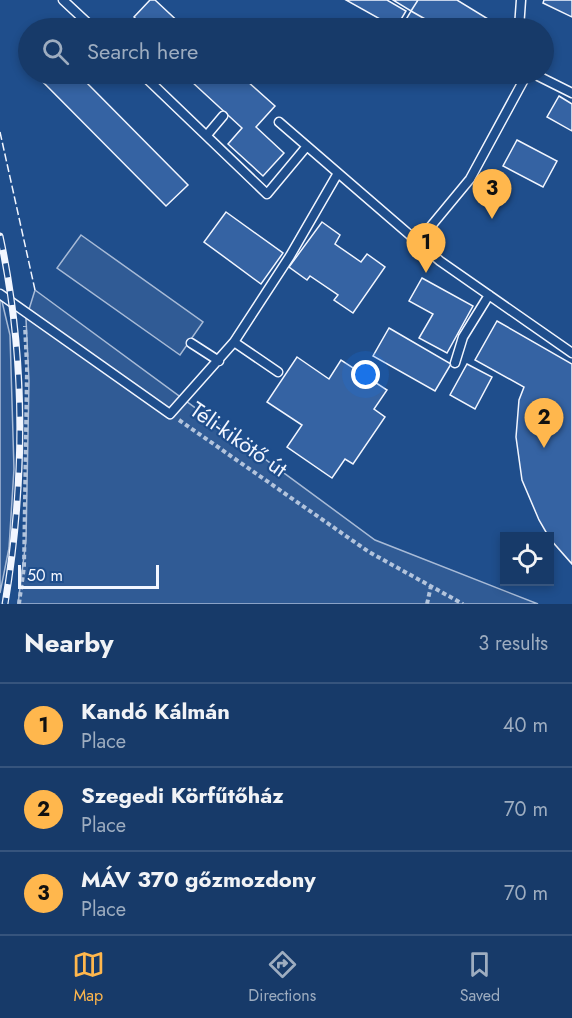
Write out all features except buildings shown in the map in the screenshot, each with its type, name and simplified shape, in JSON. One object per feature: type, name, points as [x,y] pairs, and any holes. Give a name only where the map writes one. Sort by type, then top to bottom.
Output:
[{"type":"lane","points":[[63,0],[82,18]]},
{"type":"lane","points":[[518,18],[521,0]]},
{"type":"lane","points":[[153,84],[267,194],[307,146]]},
{"type":"lane","points":[[417,243],[470,179],[522,84]]},
{"type":"lane","points":[[554,84],[572,93]]},
{"type":"lane","points":[[207,135],[223,116]]},
{"type":"lane","points":[[279,122],[417,243],[572,353]]},
{"type":"lane","points":[[170,414],[234,342],[290,256],[338,173]]},
{"type":"lane","name":"Téli-kikötő út","points":[[0,294],[170,414]]},
{"type":"lane","points":[[455,363],[463,337],[489,295]]},
{"type":"lane","points":[[234,342],[278,372]]},
{"type":"lane","points":[[191,343],[219,361]]},
{"type":"path","points":[[18,604],[24,567],[27,368],[24,311]]},
{"type":"path","name":"Téli-kikötő út","points":[[170,414],[369,552],[463,604]]},
{"type":"path","points":[[427,604],[431,586]]},
{"type":"shaded area","points":[[81,235],[203,322],[180,355],[57,268]]},
{"type":"shaded area","points":[[35,290],[375,540],[538,604],[18,604],[26,540],[29,381],[26,319]]},
{"type":"shaded area","points":[[0,293],[10,335],[14,469],[9,548],[0,593]]},
{"type":"railway","points":[[0,236],[15,327],[20,420],[16,512],[5,604]]},
{"type":"fence","points":[[0,132],[35,290]]},
{"type":"place","name":"MÁV 370 gőzmozdony","points":[[492,219]]},
{"type":"place","name":"Kandó Kálmán","points":[[426,273]]},
{"type":"place","name":"Szegedi Körfűtőház","points":[[544,448]]}]
